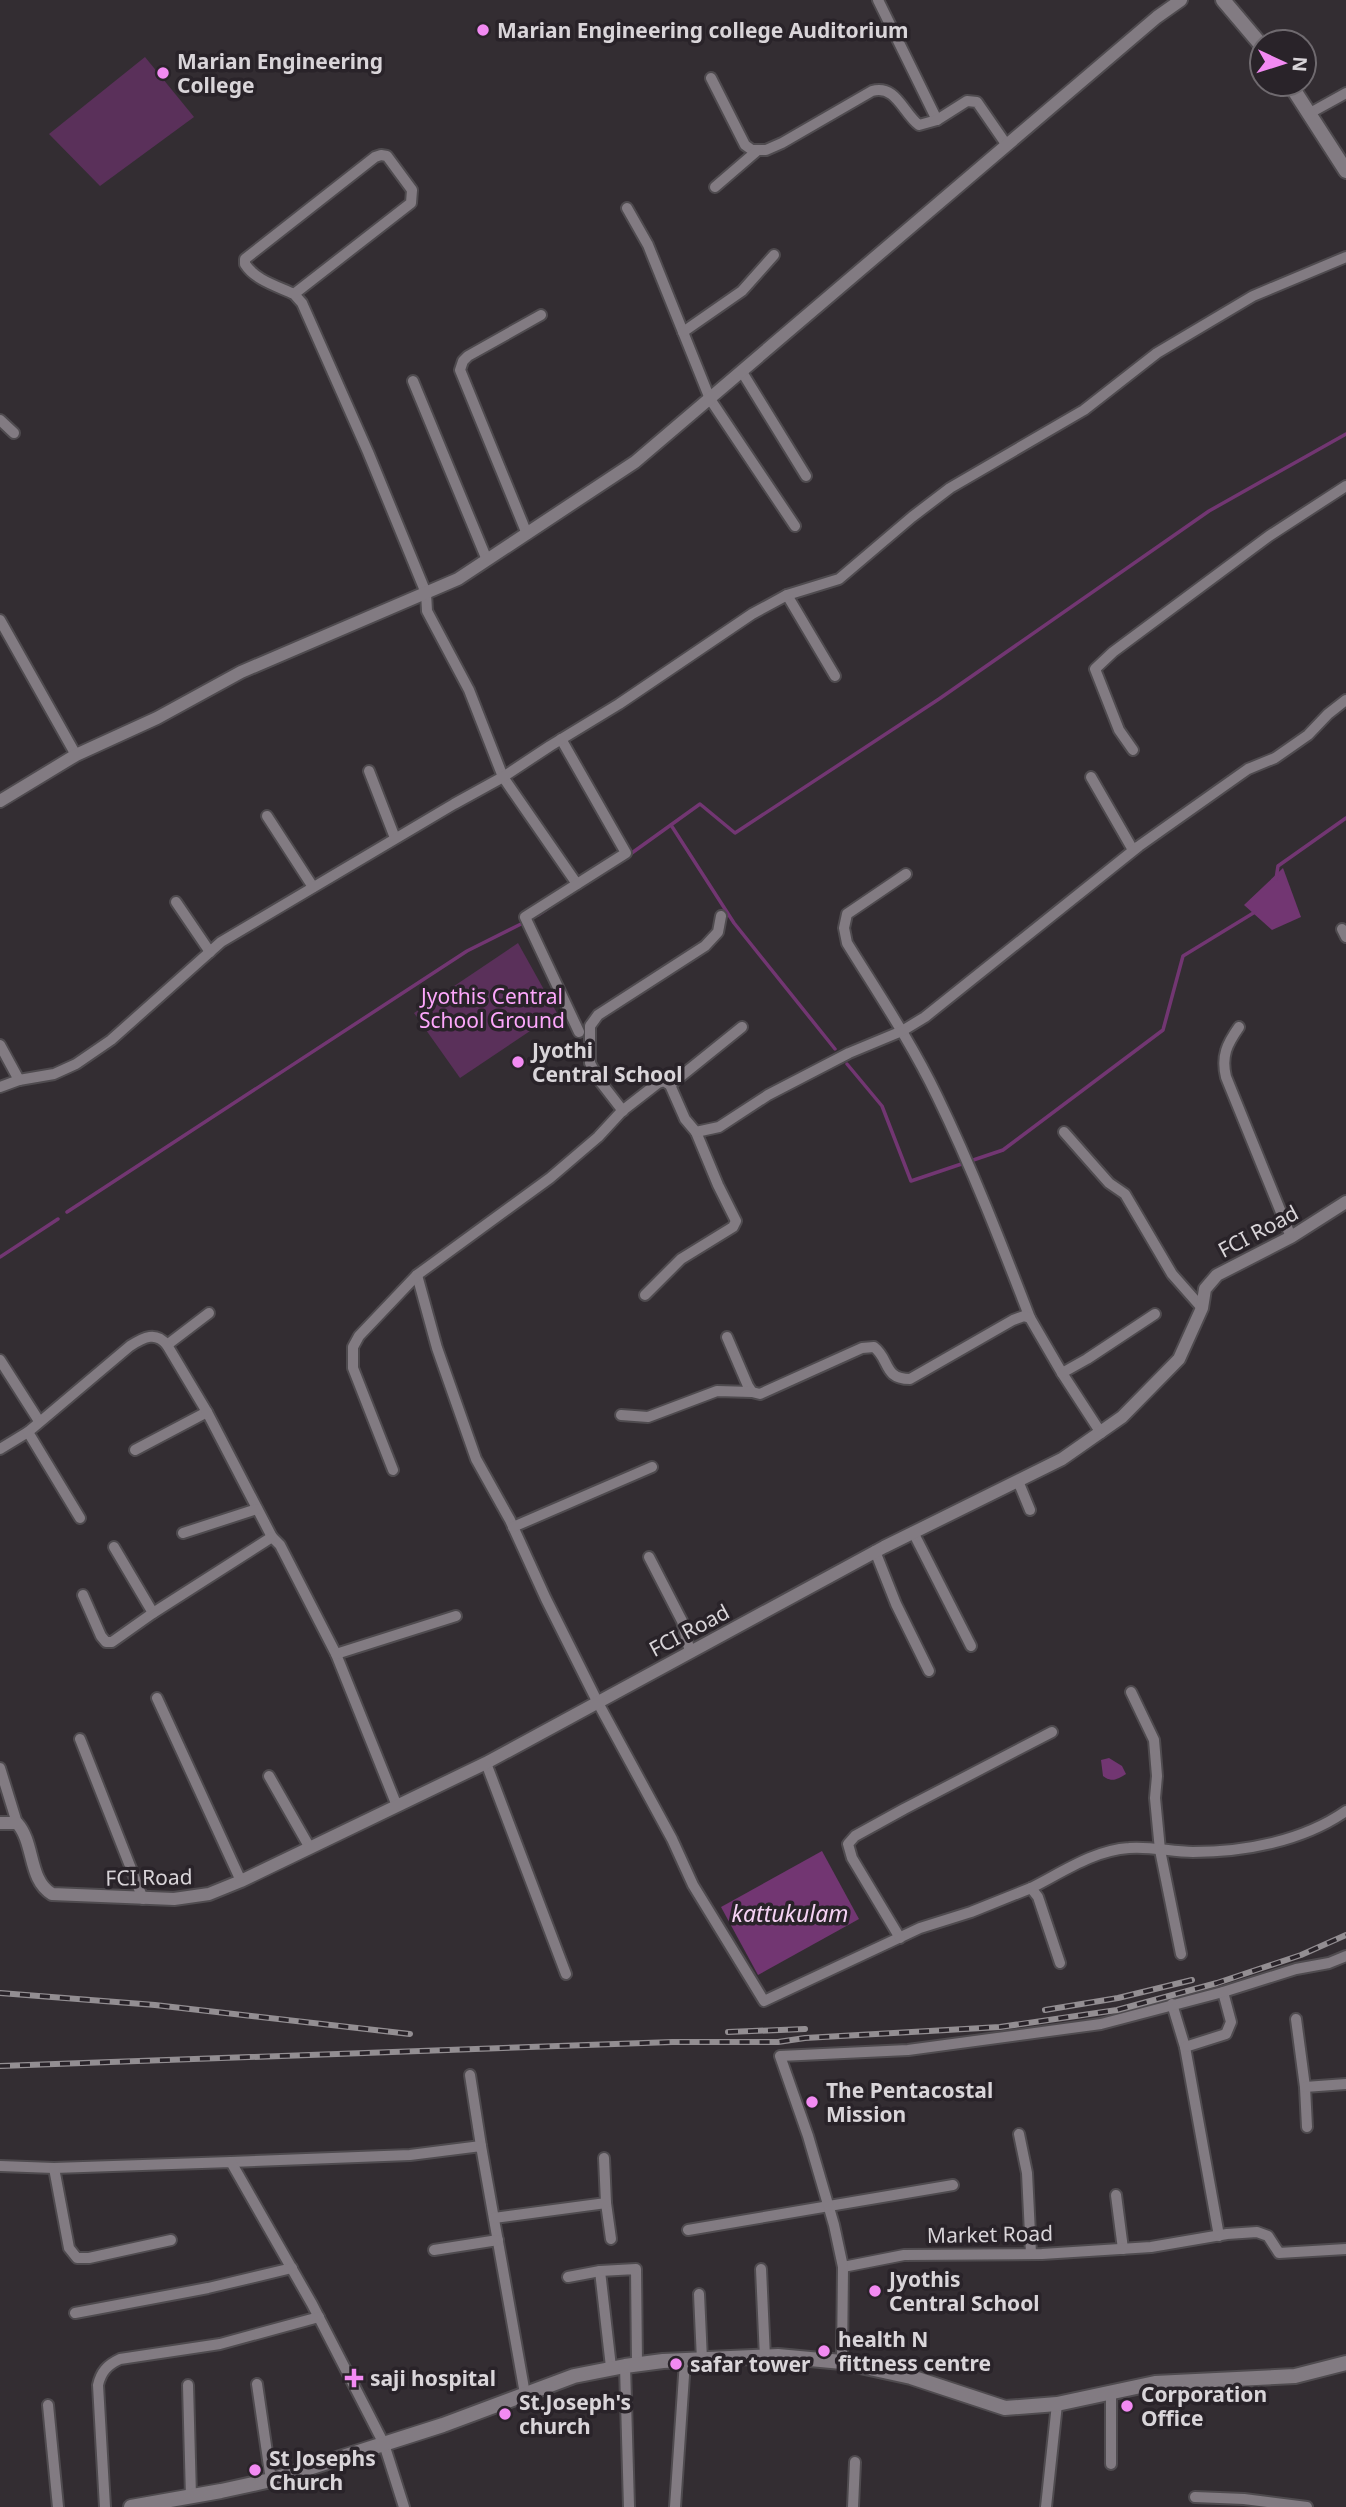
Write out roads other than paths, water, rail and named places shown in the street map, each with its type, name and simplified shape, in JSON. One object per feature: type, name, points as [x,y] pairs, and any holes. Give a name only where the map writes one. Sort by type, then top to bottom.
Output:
[{"type":"main road","points":[[1223,0],[1248,29]]},
{"type":"main road","points":[[1299,98],[1346,171]]},
{"type":"main road","points":[[131,2507],[271,2480],[384,2444],[574,2376],[624,2366],[779,2356],[842,2362],[911,2377],[1005,2408],[1057,2404],[1155,2383],[1295,2376],[1346,2363]]},
{"type":"street","points":[[878,0],[937,120]]},
{"type":"street","points":[[0,801],[76,755],[157,718],[241,672],[458,579],[635,462],[1006,144],[1157,17],[1181,0]]},
{"type":"street","points":[[710,78],[746,145],[752,150],[766,150],[782,143],[881,88],[892,93],[919,125],[937,120],[972,100],[981,106],[1006,144]]},
{"type":"street","points":[[1310,114],[1346,93]]},
{"type":"street","points":[[715,187],[758,150]]},
{"type":"street","points":[[293,294],[411,203],[412,190],[387,156],[375,157],[245,259],[244,264],[258,278],[293,294],[302,303],[426,593],[428,611],[469,690],[503,777],[577,884]]},
{"type":"street","points":[[627,208],[648,246],[709,399],[795,526]]},
{"type":"street","points":[[683,332],[742,291],[774,256]]},
{"type":"street","points":[[0,1087],[54,1073],[76,1064],[111,1040],[221,942],[503,777],[651,683],[752,614],[788,595],[839,579],[950,488],[1084,410],[1157,353],[1253,296],[1346,257]]},
{"type":"street","points":[[527,534],[460,370],[468,356],[541,315]]},
{"type":"street","points":[[742,372],[806,477]]},
{"type":"street","points":[[413,381],[487,560]]},
{"type":"street","points":[[0,420],[14,433]]},
{"type":"street","points":[[1133,750],[1119,730],[1096,669],[1113,652],[1269,537],[1346,486]]},
{"type":"street","points":[[788,595],[835,676]]},
{"type":"street","points":[[0,620],[76,755]]},
{"type":"street","points":[[696,1132],[719,1127],[768,1095],[902,1031],[954,995],[1133,850],[1248,769],[1275,758],[1308,735],[1346,700]]},
{"type":"street","points":[[561,739],[626,853],[525,917],[579,1032]]},
{"type":"street","points":[[369,771],[395,838]]},
{"type":"street","points":[[1091,777],[1133,850]]},
{"type":"street","points":[[267,816],[313,887]]},
{"type":"street","points":[[906,874],[847,914],[844,928],[847,943],[902,1031],[936,1094],[1030,1318],[1101,1433]]},
{"type":"street","points":[[176,902],[210,952]]},
{"type":"street","points":[[623,1111],[599,1080],[590,1063],[590,1026],[598,1015],[705,946],[718,932],[721,916]]},
{"type":"street","points":[[670,1085],[742,1027]]},
{"type":"street","points":[[1239,1027],[1226,1046],[1223,1066],[1291,1237]]},
{"type":"street","points":[[0,1045],[19,1080]]},
{"type":"street","points":[[393,1470],[353,1368],[353,1347],[368,1324],[417,1275],[550,1178],[598,1137],[623,1111],[664,1081],[670,1085],[685,1119],[696,1132],[736,1221],[733,1227],[681,1259],[645,1295]]},
{"type":"street","points":[[1064,1132],[1109,1183],[1125,1194],[1172,1274],[1202,1308]]},
{"type":"street","name":"FCI Road","points":[[17,1823],[27,1838],[37,1875],[44,1889],[52,1894],[174,1899],[209,1894],[241,1881],[486,1763],[875,1551],[1062,1459],[1122,1418],[1179,1359],[1202,1308],[1205,1289],[1217,1275],[1291,1237],[1346,1202]]},
{"type":"street","points":[[417,1275],[437,1348],[476,1459],[513,1527],[597,1701],[672,1839],[693,1885],[764,2001],[920,1928],[971,1912],[1031,1888],[1096,1854],[1129,1847],[1192,1853],[1230,1851],[1312,1831],[1346,1811]]},
{"type":"street","points":[[167,1345],[209,1313]]},
{"type":"street","points":[[1062,1373],[1155,1314]]},
{"type":"street","points":[[621,1415],[648,1417],[717,1391],[761,1394],[862,1348],[874,1347],[891,1373],[899,1379],[910,1378],[1013,1320],[1024,1316],[1030,1318]]},
{"type":"street","points":[[0,1449],[28,1432],[142,1338],[153,1336],[163,1340],[207,1412],[336,1654],[397,1806]]},
{"type":"street","points":[[727,1337],[752,1392]]},
{"type":"street","points":[[0,1360],[39,1421]]},
{"type":"street","points":[[135,1450],[207,1412]]},
{"type":"street","points":[[28,1432],[80,1518]]},
{"type":"street","points":[[513,1527],[652,1467]]},
{"type":"street","points":[[1018,1481],[1030,1510]]},
{"type":"street","points":[[183,1533],[257,1509]]},
{"type":"street","points":[[913,1532],[971,1646]]},
{"type":"street","points":[[83,1595],[101,1636],[106,1642],[112,1642],[272,1537]]},
{"type":"street","points":[[114,1547],[153,1613]]},
{"type":"street","points":[[875,1551],[896,1604],[929,1671]]},
{"type":"street","points":[[649,1557],[682,1620],[690,1651]]},
{"type":"street","points":[[336,1654],[456,1616]]},
{"type":"street","points":[[1131,1692],[1154,1740],[1160,1850],[1181,1954]]},
{"type":"street","points":[[157,1698],[241,1881]]},
{"type":"street","points":[[900,1938],[852,1858],[848,1844],[855,1836],[904,1809],[1052,1732]]},
{"type":"street","points":[[80,1739],[143,1899]]},
{"type":"street","points":[[486,1763],[566,1974]]},
{"type":"street","points":[[0,1768],[17,1823],[0,1823]]},
{"type":"street","points":[[269,1776],[310,1848]]},
{"type":"street","points":[[1031,1888],[1038,1897],[1060,1962]]},
{"type":"street","points":[[842,2362],[843,2267],[808,2136],[780,2056],[908,2050],[1101,2024],[1223,1992],[1296,1969],[1329,1963],[1346,1956]]},
{"type":"street","points":[[1185,2046],[1226,2035],[1231,2022],[1223,1992]]},
{"type":"street","points":[[1172,2004],[1185,2046],[1220,2236]]},
{"type":"street","points":[[1296,2019],[1307,2127]]},
{"type":"street","points":[[470,2075],[526,2394]]},
{"type":"street","points":[[1305,2087],[1346,2084]]},
{"type":"street","points":[[1019,2134],[1027,2173],[1031,2254]]},
{"type":"street","points":[[0,2166],[54,2168],[411,2155],[481,2146]]},
{"type":"street","points":[[604,2158],[611,2239]]},
{"type":"street","points":[[230,2162],[292,2268],[384,2444],[404,2507]]},
{"type":"street","points":[[54,2168],[69,2248],[77,2258],[89,2258],[170,2240]]},
{"type":"street","points":[[688,2230],[953,2185]]},
{"type":"street","points":[[1116,2196],[1123,2249]]},
{"type":"street","points":[[494,2218],[606,2203]]},
{"type":"street","name":"Market Road","points":[[843,2267],[904,2255],[1031,2254],[1123,2249],[1257,2232],[1268,2236],[1279,2253],[1346,2249]]},
{"type":"street","points":[[434,2250],[498,2241]]},
{"type":"street","points":[[75,2313],[208,2288],[292,2268]]},
{"type":"street","points":[[568,2277],[600,2271],[636,2269],[624,2366],[629,2507]]},
{"type":"street","points":[[761,2269],[765,2358]]},
{"type":"street","points":[[600,2271],[624,2366]]},
{"type":"street","points":[[699,2294],[702,2360]]},
{"type":"street","points":[[105,2507],[98,2385],[101,2374],[112,2362],[220,2344],[319,2318]]},
{"type":"street","points":[[675,2507],[685,2361]]},
{"type":"street","points":[[257,2384],[271,2480]]},
{"type":"street","points":[[188,2385],[191,2497]]},
{"type":"street","points":[[1111,2392],[1111,2464]]},
{"type":"street","points":[[1046,2507],[1057,2404]]},
{"type":"street","points":[[48,2405],[58,2507]]},
{"type":"street","points":[[853,2507],[855,2462]]},
{"type":"street","points":[[1195,2497],[1244,2499],[1307,2507]]},
{"type":"water","points":[[1283,868],[1301,917],[1272,930],[1244,905]]},
{"type":"water","points":[[1109,1758],[1122,1766],[1126,1774],[1112,1780],[1103,1776],[1101,1760]]},
{"type":"water","name":"kattukulam","points":[[822,1851],[859,1919],[758,1975],[721,1907]]},
{"type":"waterway","points":[[629,855],[700,804],[735,833],[939,699],[1209,511],[1346,434]]},
{"type":"waterway","points":[[1276,879],[1278,866],[1346,818]]},
{"type":"waterway","points":[[671,825],[734,923],[835,1049]]},
{"type":"waterway","points":[[538,915],[547,909]]},
{"type":"waterway","points":[[847,1064],[882,1106],[911,1181],[1003,1150],[1163,1030],[1183,956],[1255,912]]},
{"type":"waterway","points":[[67,1212],[467,951],[521,924]]},
{"type":"waterway","points":[[0,1257],[58,1219]]},
{"type":"railway","points":[[0,2066],[672,2042],[778,2042],[805,2038],[1000,2027],[1117,2010],[1217,1983],[1301,1955],[1346,1935]]},
{"type":"railway","points":[[1045,2010],[1118,1998],[1192,1980]]},
{"type":"railway","points":[[0,1993],[155,2005],[410,2034]]},
{"type":"railway","points":[[728,2032],[805,2029]]},
{"type":"place","name":"Marian Engineering college Auditorium","points":[[483,30]]},
{"type":"place","name":"Marian Engineering College","points":[[163,73]]},
{"type":"place","name":"Jyothi Central School","points":[[518,1062]]},
{"type":"place","name":"The Pentacostal Mission","points":[[812,2102]]},
{"type":"place","name":"Jyothis Central School","points":[[875,2291]]},
{"type":"place","name":"health N fittness centre","points":[[824,2351]]},
{"type":"place","name":"safar tower","points":[[676,2364]]},
{"type":"place","name":"saji hospital","points":[[354,2378]]},
{"type":"place","name":"Corporation Office","points":[[1127,2406]]},
{"type":"place","name":"St.Joseph's church","points":[[505,2414]]},
{"type":"place","name":"St Josephs Church","points":[[255,2470]]},
{"type":"park label","name":"Jyothis Central School Ground","points":[[492,1008]]}]
